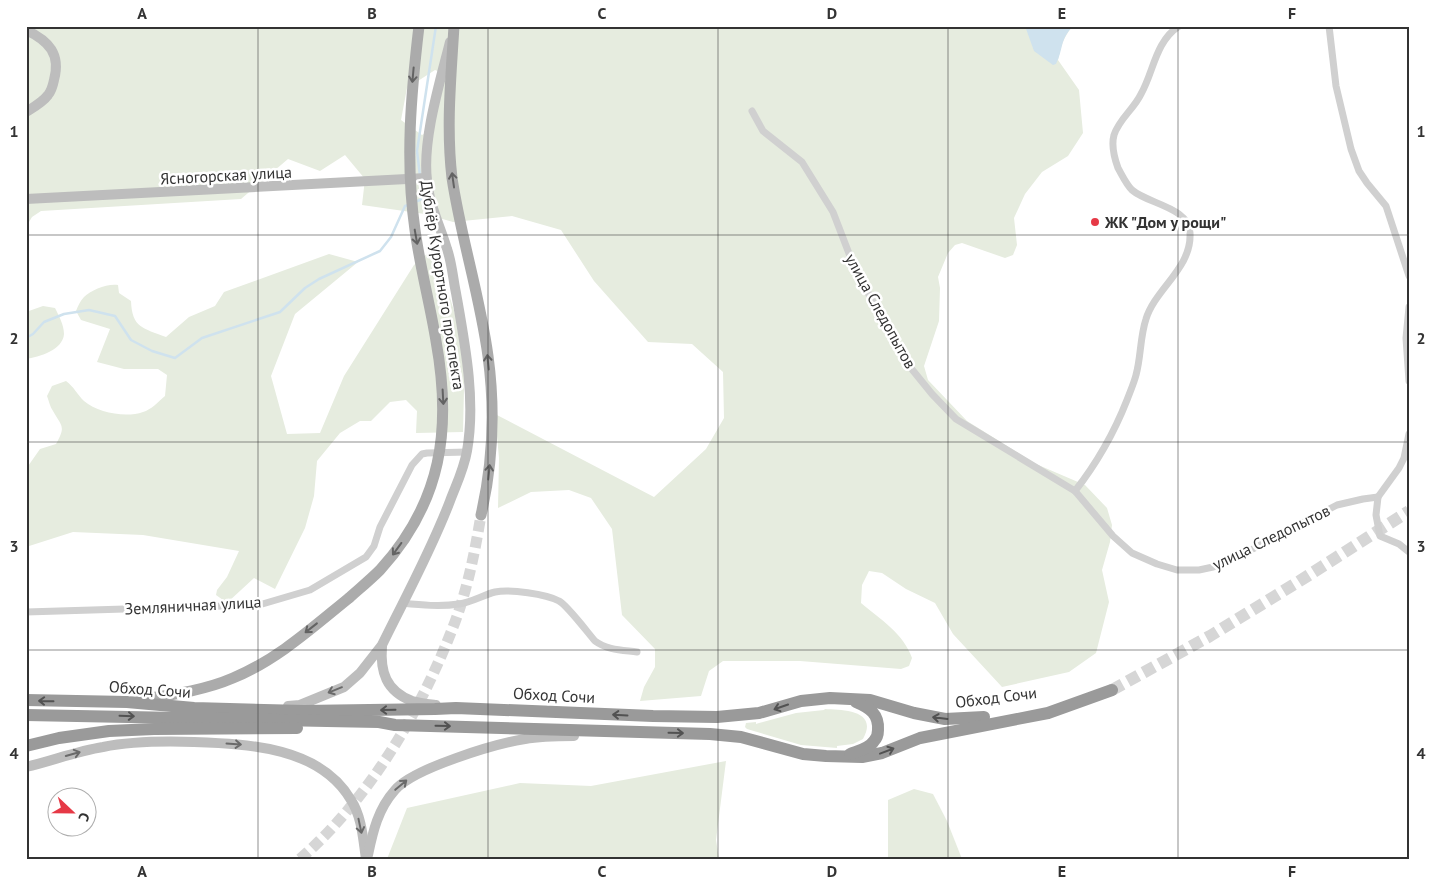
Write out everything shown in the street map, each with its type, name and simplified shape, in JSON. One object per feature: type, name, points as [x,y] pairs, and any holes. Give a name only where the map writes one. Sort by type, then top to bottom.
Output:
[{"type":"highway","name":"Обход Сочи","points":[[395,725],[725,734],[790,751],[826,756],[873,756],[920,738],[1048,713],[1112,690]]},
{"type":"highway","name":"Обход Сочи","points":[[26,700],[127,702],[194,708],[304,711],[456,708],[717,717],[759,713],[788,704],[830,698],[870,700],[914,713],[945,719],[978,718],[1075,703]]},
{"type":"highway","points":[[843,756],[869,746],[875,741],[877,735],[878,719],[875,714],[866,706],[851,699]]},
{"type":"highway","points":[[26,715],[379,722],[395,725]]},
{"type":"highway","points":[[26,746],[59,738],[109,731],[362,728],[395,725]]},
{"type":"main road","name":"Дублёр Курортного проспекта","points":[[127,702],[197,690],[234,678],[270,659],[350,598],[379,571],[410,529],[425,501],[438,461],[444,407],[436,341],[415,230],[409,173],[410,114],[419,26]]},
{"type":"main road","name":"Дублёр Курортного проспекта","points":[[454,26],[449,108],[452,177],[488,356],[491,392],[490,464],[482,514]]},
{"type":"street","points":[[269,709],[300,705],[344,687],[360,673],[382,645],[441,525],[467,452],[470,398],[460,316],[448,250],[429,196],[426,178],[426,156],[430,132],[454,26]]},
{"type":"street","points":[[1075,491],[1097,460],[1118,422],[1136,377],[1146,319],[1153,305],[1182,262],[1190,242],[1188,223],[1179,215],[1139,195],[1128,185],[1118,167],[1112,149],[1115,133],[1140,96],[1161,46],[1167,37],[1179,26]]},
{"type":"street","points":[[1329,26],[1336,86],[1351,149],[1359,171],[1386,206],[1409,276]]},
{"type":"street","points":[[26,30],[42,38],[51,48],[56,60],[56,72],[48,95],[42,102],[26,112]]},
{"type":"street","name":"улица Следопытов","points":[[752,111],[763,131],[802,162],[833,212],[855,269],[906,362],[932,394],[956,419],[1075,491],[1113,536],[1132,553],[1157,564],[1178,570],[1199,570],[1213,567],[1247,552],[1338,505],[1378,497]]},
{"type":"street","name":"Ясногорская улица","points":[[26,199],[426,178]]},
{"type":"street","points":[[1409,307],[1406,338],[1409,381]]},
{"type":"street","points":[[1409,434],[1404,458],[1378,497],[1376,515],[1380,536],[1399,544],[1409,552]]},
{"type":"street","name":"Земляничная улица","points":[[26,612],[259,605],[310,590],[366,557],[371,552],[380,527],[412,465],[422,454],[427,452],[467,452]]},
{"type":"street","points":[[402,603],[430,606],[460,604],[494,592],[506,591],[531,594],[560,601],[600,646],[637,652]]},
{"type":"street","points":[[382,645],[382,669],[393,689],[413,701],[456,708]]},
{"type":"street","points":[[366,859],[376,819],[381,809],[396,789],[412,776],[449,761],[516,741],[536,737],[591,735],[611,730]]},
{"type":"street","points":[[26,767],[102,747],[142,742],[237,744],[280,752],[307,762],[319,769],[331,777],[347,793],[360,822],[366,859]]},
{"type":"shaded area","points":[[26,26],[1073,26],[1061,46],[1058,60],[1079,90],[1083,133],[1068,156],[1042,172],[1025,194],[1014,218],[1017,245],[1013,255],[1005,258],[962,243],[955,245],[948,253],[938,277],[940,288],[939,321],[924,366],[928,380],[967,421],[1036,464],[1085,485],[1107,508],[1112,525],[1110,542],[1102,570],[1109,602],[1096,653],[1069,672],[1002,687],[953,634],[935,603],[906,589],[882,573],[869,571],[862,585],[861,603],[897,634],[912,658],[909,666],[901,669],[800,661],[723,661],[709,671],[701,696],[640,701],[644,687],[655,667],[655,649],[622,615],[612,529],[591,498],[569,490],[531,492],[498,508],[499,458],[495,414],[654,497],[706,449],[724,418],[723,372],[692,344],[648,342],[594,281],[561,230],[512,216],[453,222],[425,214],[362,205],[365,179],[345,155],[320,171],[288,159],[241,199],[41,211],[32,217],[26,227]],"holes":[[[435,70],[443,73],[430,131],[422,135],[401,120],[407,88]]]},
{"type":"shaded area","points":[[434,248],[465,345],[463,432],[416,433],[417,411],[406,400],[390,402],[371,421],[360,421],[340,433],[317,461],[314,496],[305,528],[275,589],[254,578],[228,602],[216,595],[239,551],[143,535],[73,532],[26,547],[26,469],[40,449],[56,444],[62,430],[61,424],[51,408],[47,396],[52,386],[66,381],[90,405],[97,409],[121,414],[136,414],[146,411],[165,396],[167,375],[158,369],[124,369],[97,362],[110,329],[81,320],[76,311],[81,300],[87,294],[105,286],[118,285],[119,293],[131,301],[136,322],[145,329],[166,337],[189,317],[215,306],[224,292],[329,254],[358,262],[295,314],[271,376],[287,434],[320,433],[344,376],[414,265]]},
{"type":"shaded area","points":[[43,306],[55,308],[63,327],[63,340],[50,352],[26,359],[26,312]]},
{"type":"shaded area","points":[[825,709],[849,711],[863,717],[867,729],[863,739],[853,744],[837,746],[837,748],[801,745],[745,727],[746,723],[756,722],[756,724],[796,713]]},
{"type":"shaded area","points":[[726,761],[716,840],[719,859],[387,859],[407,808],[520,783],[591,786]]},
{"type":"shaded area","points":[[914,789],[933,794],[947,821],[962,859],[888,859],[888,800]]},
{"type":"water","points":[[1025,26],[1073,26],[1064,40],[1056,64],[1053,65],[1034,51]]},
{"type":"waterway","points":[[420,176],[417,151],[436,26]]},
{"type":"waterway","points":[[415,202],[422,199],[420,182]]},
{"type":"waterway","points":[[26,338],[33,334],[44,322],[64,314],[89,310],[115,316],[131,340],[152,351],[175,358],[202,338],[280,312],[305,288],[319,279],[380,251],[391,237],[405,206],[408,205]]},
{"type":"tunnel","points":[[1112,690],[1210,636],[1409,511]]},
{"type":"tunnel","points":[[300,859],[326,835],[372,780],[392,750],[427,687],[460,609],[471,569],[481,515]]},
{"type":"place","name":"ЖК \"Дом у рощи\"","points":[[1095,222]]}]
